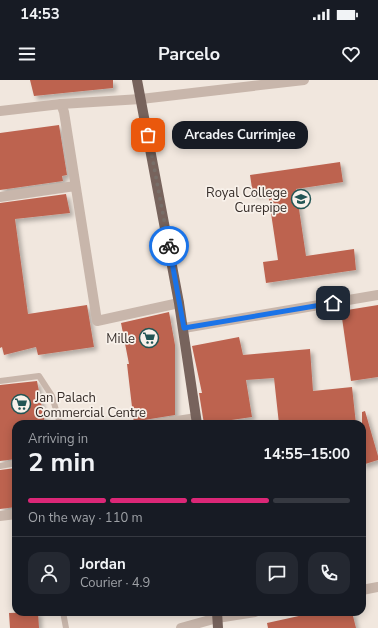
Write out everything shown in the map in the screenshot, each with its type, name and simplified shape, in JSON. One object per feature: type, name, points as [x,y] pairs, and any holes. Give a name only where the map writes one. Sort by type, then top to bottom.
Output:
[{"type":"main road","points":[[138,80],[180,304],[197,420]]},
{"type":"street","points":[[0,111],[61,104],[141,99],[298,80]]},
{"type":"street","points":[[61,104],[64,112],[97,321],[180,304]]},
{"type":"street","points":[[0,197],[75,186]]},
{"type":"street","points":[[184,328],[378,295]]},
{"type":"street","points":[[0,516],[12,514]]},
{"type":"street","points":[[366,589],[378,587]]},
{"type":"street","points":[[181,628],[234,616]]},
{"type":"lane","points":[[0,381],[39,376],[52,396],[59,420]]},
{"type":"lane","points":[[0,466],[12,464]]},
{"type":"lane","points":[[64,616],[66,628]]},
{"type":"building","points":[[30,80],[113,80],[113,88],[34,96]]},
{"type":"building","points":[[59,125],[67,175],[62,176],[63,181],[0,190],[0,133]]},
{"type":"building","points":[[340,162],[343,182],[296,189],[306,256],[354,249],[356,270],[266,283],[263,262],[278,260],[268,193],[253,195],[250,175]]},
{"type":"building","points":[[66,194],[70,213],[15,219],[28,314],[87,305],[94,347],[38,355],[36,347],[4,355],[2,347],[0,348],[0,203]]},
{"type":"building","points":[[378,305],[378,377],[351,381],[341,311]]},
{"type":"building","points":[[169,312],[175,345],[175,415],[144,420],[134,420],[127,364],[129,364],[121,323]]},
{"type":"building","points":[[239,337],[243,355],[310,349],[313,391],[352,387],[356,420],[279,420],[274,378],[246,380],[252,417],[231,420],[203,420],[199,393],[202,393],[192,346]]},
{"type":"building","name":"Jan Palach Commercial Centre","points":[[37,381],[44,420],[12,420],[12,460],[0,461],[0,385]]},
{"type":"building","points":[[365,411],[378,456],[378,460],[366,464],[366,420],[362,420],[362,412]]},
{"type":"building","points":[[12,468],[12,508],[0,509],[0,470]]},
{"type":"building","points":[[9,613],[12,613],[12,616],[38,616],[39,628],[10,628]]},
{"type":"building","points":[[299,616],[353,616],[356,628],[268,628],[267,623]]},
{"type":"way so far","points":[[148,135],[169,246]]},
{"type":"place","name":"Arcades Currimjee","points":[[148,135]]},
{"type":"place","name":"Royal College Curepipe","points":[[301,199]]},
{"type":"place","name":"Mille","points":[[149,338]]},
{"type":"place","name":"Jan Palach Commercial Centre","points":[[21,404]]},
{"type":"route","points":[[169,246],[184,328],[333,303]]}]
